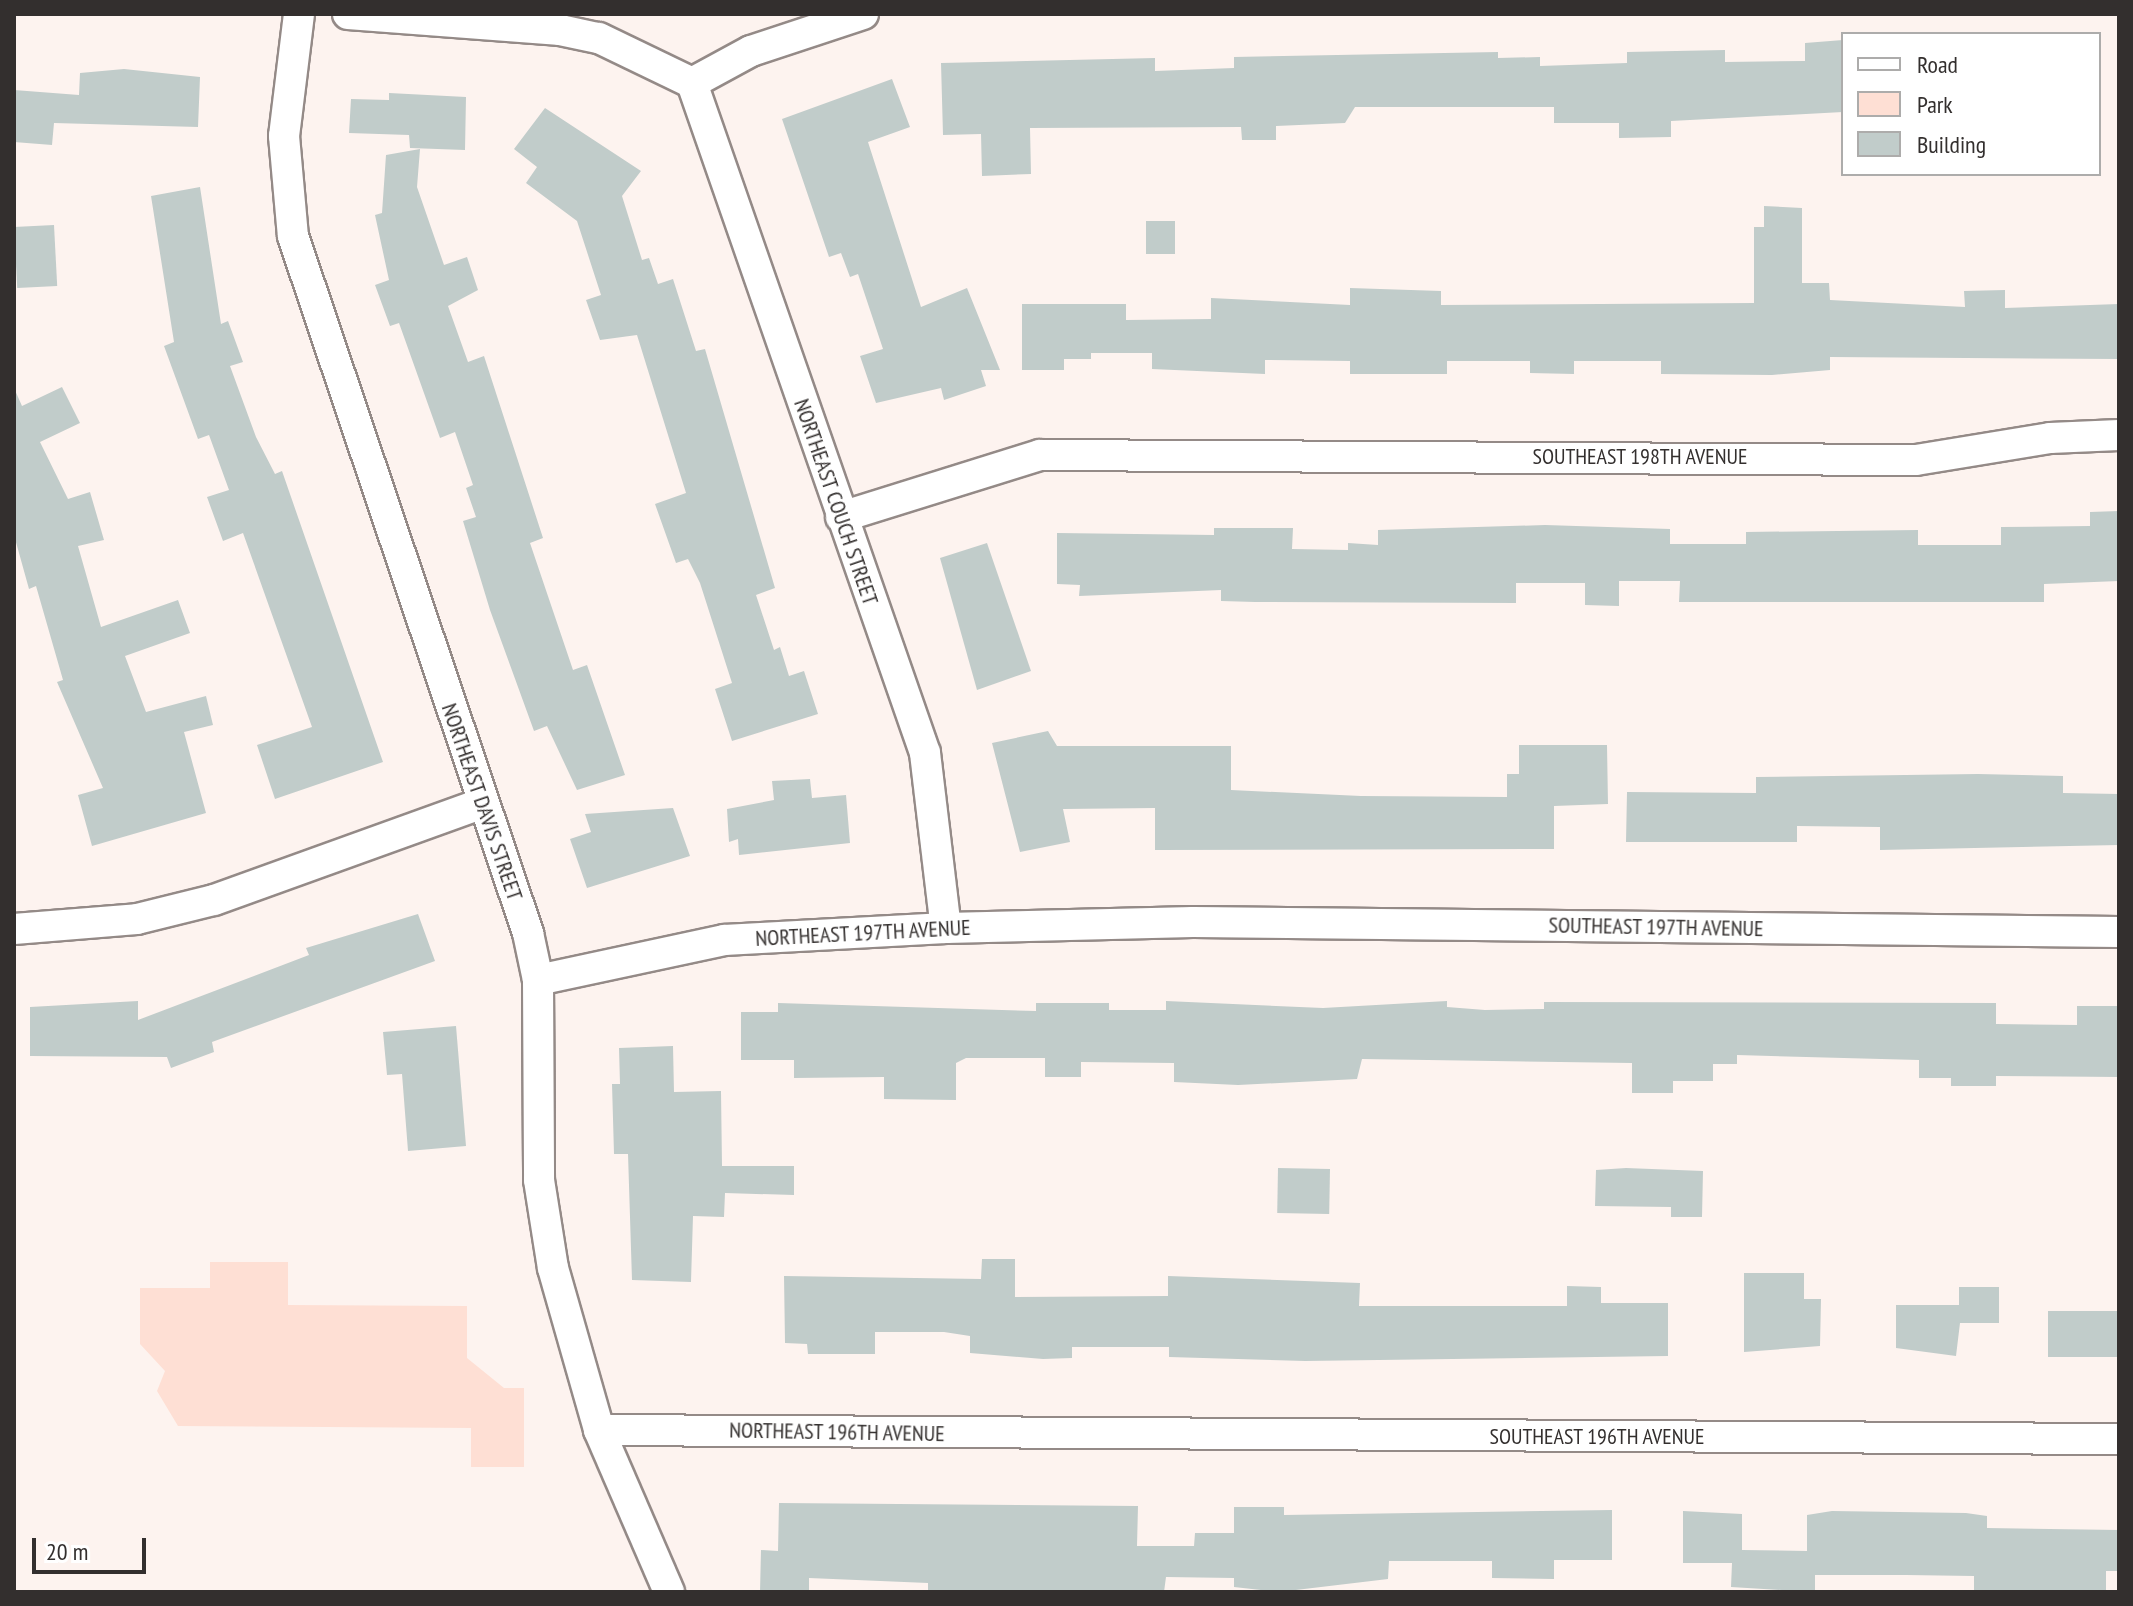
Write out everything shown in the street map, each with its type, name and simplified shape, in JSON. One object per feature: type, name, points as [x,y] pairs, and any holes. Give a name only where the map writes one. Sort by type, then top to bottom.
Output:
[{"type":"street","name":"NORTHEAST DAVIS STREET","points":[[299,14],[284,136],[296,248],[538,980],[544,1224],[599,1430],[669,1592]]},
{"type":"street","points":[[348,14],[560,30],[599,38],[692,83],[751,51],[863,14]]},
{"type":"street","name":"NORTHEAST COUCH STREET","points":[[692,83],[925,753],[946,928]]},
{"type":"street","name":"SOUTHEAST 198TH AVENUE","points":[[841,517],[1040,455],[1916,460],[2050,438],[2119,435]]},
{"type":"street","points":[[14,929],[137,919],[214,900],[481,804]]},
{"type":"street","name":"NORTHEAST 197TH AVENUE","points":[[538,980],[724,940],[946,928],[1193,922]]},
{"type":"street","name":"SOUTHEAST 197TH AVENUE","points":[[1193,922],[2119,932]]},
{"type":"street","name":"NORTHEAST 196TH AVENUE","points":[[599,1430],[1074,1434]]},
{"type":"street","name":"SOUTHEAST 196TH AVENUE","points":[[1074,1434],[2119,1439]]},
{"type":"green space","points":[[210,1262],[288,1262],[288,1305],[467,1306],[467,1358],[504,1388],[524,1388],[524,1467],[471,1467],[471,1428],[178,1426],[157,1391],[165,1371],[140,1344],[140,1288],[210,1288]]},
{"type":"building","points":[[1841,40],[1841,112],[1671,121],[1671,137],[1619,138],[1619,123],[1554,123],[1554,107],[1355,107],[1345,123],[1276,126],[1276,140],[1242,140],[1241,127],[1030,128],[1031,174],[982,176],[981,134],[943,135],[941,63],[1155,58],[1155,71],[1234,68],[1234,57],[1498,52],[1498,58],[1540,57],[1540,66],[1627,63],[1627,52],[1725,50],[1725,62],[1805,61],[1805,43]]},
{"type":"building","points":[[124,69],[200,77],[198,127],[54,123],[52,145],[14,142],[14,90],[79,95],[80,73]]},
{"type":"building","points":[[892,79],[910,127],[868,142],[921,307],[967,288],[1000,370],[981,370],[986,386],[944,400],[941,388],[876,403],[860,356],[883,349],[858,274],[850,277],[841,253],[829,257],[782,119]]},
{"type":"building","points":[[389,93],[466,97],[465,150],[410,148],[409,135],[349,133],[351,99],[389,100]]},
{"type":"building","points":[[545,108],[641,171],[622,196],[642,260],[649,258],[658,284],[673,279],[696,351],[705,349],[775,588],[756,595],[774,650],[780,647],[789,676],[804,671],[818,714],[732,741],[715,689],[732,683],[700,583],[688,559],[676,563],[655,504],[686,493],[637,335],[600,340],[586,300],[601,295],[577,221],[526,183],[537,167],[514,149]]},
{"type":"building","points":[[420,149],[417,187],[444,265],[467,257],[478,290],[448,306],[468,362],[484,356],[543,538],[530,543],[573,670],[587,665],[625,775],[577,790],[547,726],[534,731],[490,610],[463,521],[476,517],[466,488],[473,485],[455,432],[440,438],[399,323],[390,326],[375,285],[389,280],[375,215],[382,213],[386,155]]},
{"type":"building","points":[[200,187],[221,324],[228,321],[243,362],[230,366],[256,437],[275,474],[282,471],[383,762],[275,799],[257,745],[312,727],[243,533],[223,541],[207,497],[229,490],[209,435],[198,439],[164,346],[174,342],[151,196]]},
{"type":"building","points":[[1764,206],[1802,208],[1802,283],[1829,283],[1830,300],[1965,307],[1964,291],[2005,290],[2005,308],[2119,304],[2119,359],[1830,357],[1830,370],[1772,375],[1661,374],[1661,361],[1574,361],[1574,374],[1530,373],[1530,361],[1447,361],[1447,374],[1350,374],[1350,361],[1265,360],[1265,374],[1152,369],[1152,353],[1091,353],[1091,359],[1064,359],[1064,370],[1022,370],[1022,304],[1126,304],[1126,320],[1211,319],[1211,298],[1350,305],[1350,288],[1441,291],[1441,305],[1754,303],[1754,227],[1764,227]]},
{"type":"building","points":[[1146,221],[1175,221],[1175,254],[1146,254]]},
{"type":"building","points":[[54,225],[57,286],[17,288],[14,227]]},
{"type":"building","points":[[62,387],[80,423],[40,442],[68,499],[90,492],[104,540],[78,546],[101,627],[178,600],[190,633],[125,656],[146,712],[206,696],[213,725],[184,732],[206,813],[92,846],[78,795],[103,788],[57,682],[63,680],[36,586],[29,589],[14,535],[14,388],[22,406]]},
{"type":"building","points":[[2119,511],[2119,581],[2044,584],[2044,602],[1679,602],[1680,581],[1619,581],[1619,606],[1585,605],[1585,583],[1516,583],[1516,603],[1255,602],[1221,601],[1221,590],[1079,596],[1080,585],[1057,584],[1057,533],[1214,535],[1214,528],[1293,528],[1292,549],[1348,550],[1348,543],[1378,545],[1378,530],[1545,525],[1670,529],[1670,544],[1746,544],[1746,532],[1918,530],[1918,545],[2001,545],[2001,527],[2090,526],[2090,512]]},
{"type":"building","points":[[987,543],[1031,671],[977,690],[940,558]]},
{"type":"building","points":[[1048,731],[1057,746],[1231,746],[1231,790],[1361,796],[1507,797],[1507,774],[1519,774],[1519,745],[1607,745],[1608,804],[1554,806],[1554,849],[1155,850],[1155,808],[1063,809],[1070,842],[1020,852],[992,743]]},
{"type":"building","points":[[2063,776],[2063,793],[2119,794],[2119,845],[1880,850],[1880,827],[1797,826],[1797,842],[1626,842],[1627,792],[1756,793],[1756,777]]},
{"type":"building","points":[[810,779],[812,798],[846,795],[850,843],[739,855],[738,839],[729,842],[727,809],[774,800],[772,781]]},
{"type":"building","points":[[673,808],[690,856],[587,888],[570,839],[591,832],[585,814]]},
{"type":"building","points":[[418,914],[435,961],[212,1042],[214,1052],[171,1068],[167,1057],[30,1056],[30,1007],[138,1001],[138,1020],[309,955],[306,948]]},
{"type":"building","points":[[1166,1001],[1323,1008],[1447,1001],[1447,1007],[1485,1010],[1544,1009],[1544,1002],[1996,1003],[1996,1024],[2077,1025],[2077,1006],[2119,1006],[2119,1077],[1996,1076],[1996,1086],[1951,1086],[1951,1078],[1919,1078],[1919,1060],[1737,1055],[1737,1064],[1713,1064],[1713,1081],[1673,1081],[1673,1093],[1632,1093],[1632,1063],[1362,1059],[1357,1079],[1238,1085],[1174,1082],[1174,1063],[1081,1062],[1081,1077],[1045,1077],[1045,1058],[966,1058],[956,1063],[956,1100],[884,1099],[884,1077],[794,1078],[794,1060],[741,1060],[741,1012],[778,1012],[778,1003],[1036,1011],[1036,1003],[1109,1003],[1109,1010],[1166,1010]]},
{"type":"building","points":[[456,1026],[466,1146],[408,1151],[402,1074],[387,1075],[383,1032]]},
{"type":"building","points":[[673,1046],[674,1092],[721,1091],[722,1166],[794,1166],[794,1195],[725,1193],[724,1217],[693,1216],[691,1282],[632,1280],[628,1154],[614,1154],[612,1084],[620,1084],[619,1048]]},
{"type":"building","points":[[1278,1168],[1330,1169],[1329,1214],[1277,1213]]},
{"type":"building","points":[[1596,1170],[1703,1171],[1702,1217],[1671,1217],[1671,1207],[1595,1206]]},
{"type":"building","points":[[982,1259],[1015,1259],[1015,1297],[1168,1296],[1168,1276],[1360,1283],[1359,1306],[1567,1306],[1567,1286],[1601,1287],[1601,1303],[1668,1303],[1668,1356],[1305,1361],[1169,1357],[1169,1347],[1072,1347],[1072,1358],[1043,1359],[970,1353],[970,1336],[944,1332],[875,1332],[875,1354],[808,1354],[807,1344],[785,1343],[784,1276],[981,1279]]},
{"type":"building","points":[[1744,1273],[1804,1273],[1804,1299],[1821,1299],[1820,1346],[1744,1352]]},
{"type":"building","points":[[1959,1287],[1999,1287],[1999,1323],[1960,1323],[1956,1356],[1896,1348],[1896,1305],[1959,1305]]},
{"type":"building","points":[[2048,1311],[2119,1311],[2119,1357],[2048,1357]]},
{"type":"building","points":[[779,1503],[1138,1506],[1137,1546],[1194,1546],[1195,1533],[1234,1533],[1234,1507],[1284,1507],[1284,1515],[1612,1510],[1612,1560],[1554,1560],[1554,1579],[1492,1578],[1492,1561],[1389,1561],[1388,1579],[1279,1592],[1234,1587],[1234,1578],[1166,1577],[1164,1592],[928,1592],[928,1583],[809,1578],[809,1592],[760,1592],[761,1550],[778,1551]]},
{"type":"building","points":[[1683,1511],[1742,1514],[1742,1550],[1807,1551],[1807,1515],[1832,1511],[1966,1513],[1987,1516],[1987,1528],[2119,1530],[2119,1571],[2106,1571],[2106,1592],[1974,1592],[1974,1576],[1906,1575],[1815,1575],[1815,1592],[1731,1587],[1732,1563],[1683,1563]]}]
